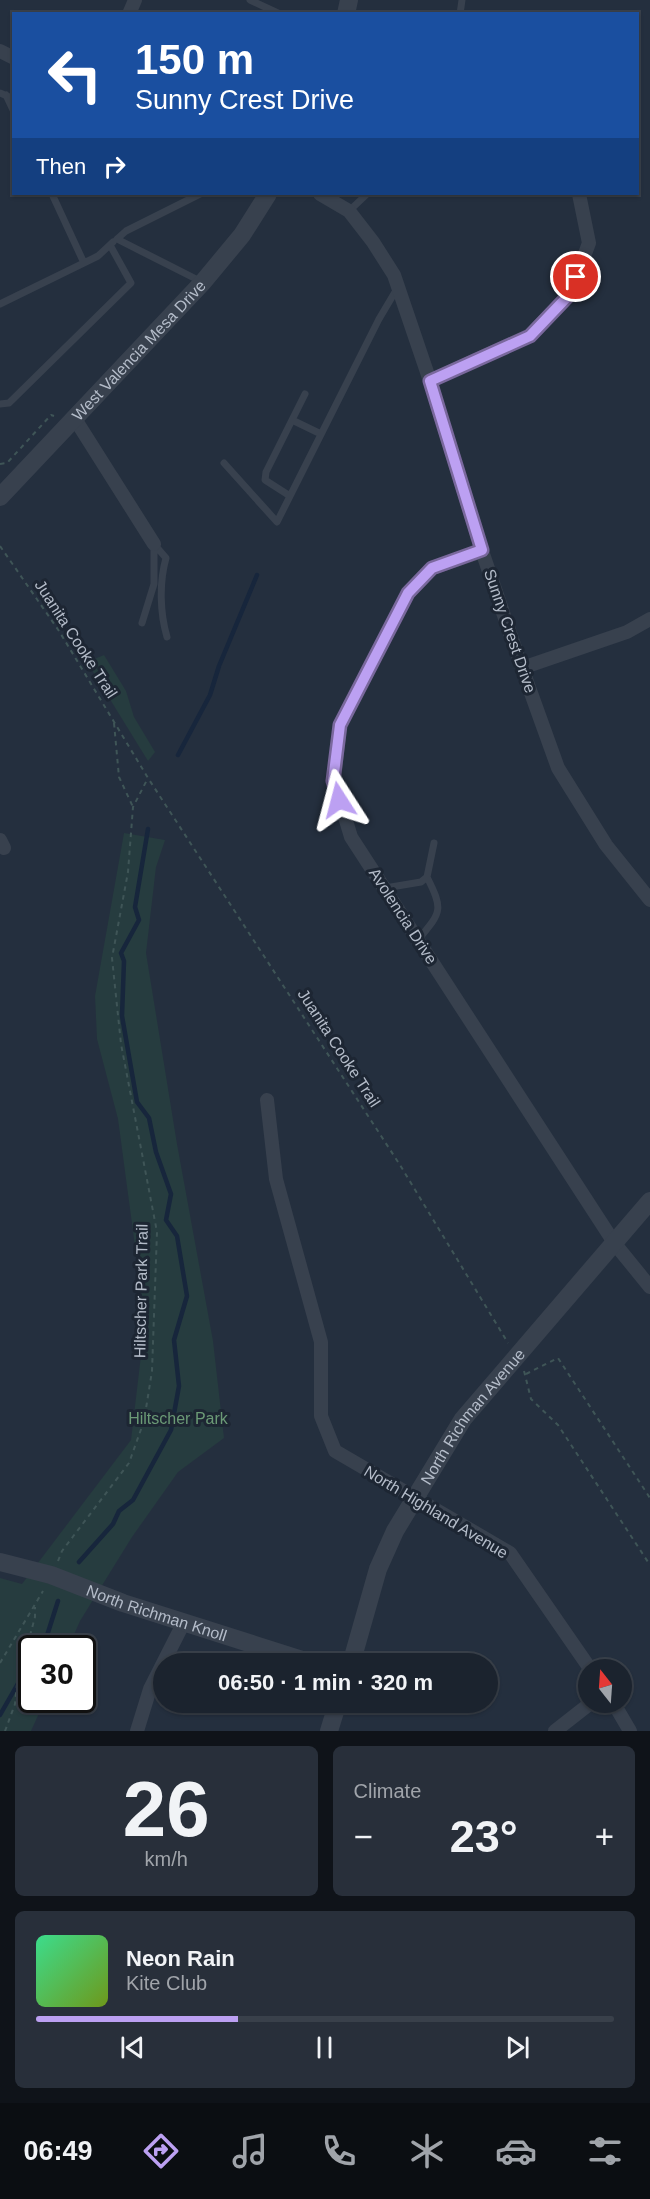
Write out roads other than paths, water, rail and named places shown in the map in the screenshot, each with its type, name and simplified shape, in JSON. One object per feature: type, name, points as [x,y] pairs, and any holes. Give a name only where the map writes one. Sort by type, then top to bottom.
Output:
[{"type":"street","name":"West Valencia Mesa Drive","points":[[3,494],[203,282],[242,235],[267,195]]},
{"type":"street","name":"Sunny Crest Drive","points":[[322,195],[348,211],[373,242],[394,275],[430,381],[482,550],[558,768],[606,845],[650,900]]},
{"type":"street","points":[[430,381],[530,336],[570,294],[589,243],[579,195]]},
{"type":"street","points":[[75,419],[154,544]]},
{"type":"street","name":"Avolencia Drive","points":[[482,550],[432,568],[408,593],[340,725],[333,781],[351,837],[615,1244],[650,1287]]},
{"type":"street","points":[[522,668],[627,632],[650,619]]},
{"type":"street","name":"North Highland Avenue","points":[[267,1100],[276,1179],[321,1342],[321,1416],[335,1451],[510,1553],[583,1659]]},
{"type":"street","name":"North Richman Avenue","points":[[354,1653],[378,1569],[395,1531],[463,1419],[650,1201]]},
{"type":"street","name":"North Richman Knoll","points":[[0,1562],[51,1575],[123,1603],[281,1653]]},
{"type":"street","points":[[137,1731],[150,1689],[184,1622]]},
{"type":"street","points":[[329,1731],[335,1713]]},
{"type":"street","points":[[555,1731],[578,1713]]},
{"type":"street","points":[[619,1713],[630,1731]]},
{"type":"lane","points":[[250,0],[276,12]]},
{"type":"lane","points":[[3,94],[12,109]]},
{"type":"lane","points":[[52,195],[84,263]]},
{"type":"lane","points":[[0,304],[98,256],[126,231],[198,195]]},
{"type":"lane","points":[[348,211],[366,195]]},
{"type":"lane","points":[[117,239],[203,282]]},
{"type":"lane","points":[[0,404],[9,403],[131,283],[110,245]]},
{"type":"lane","points":[[224,463],[277,522],[379,319],[398,287]]},
{"type":"lane","points":[[290,496],[265,480],[266,472],[305,394]]},
{"type":"lane","points":[[292,420],[321,434]]},
{"type":"lane","points":[[142,623],[154,584],[154,544]]},
{"type":"lane","points":[[154,544],[166,558],[163,570],[162,605],[167,637]]},
{"type":"lane","points":[[418,940],[438,915],[438,899],[427,877],[434,843]]},
{"type":"lane","points":[[385,888],[421,882],[427,877]]},
{"type":"waterway","points":[[178,755],[210,695],[219,666],[257,575]]},
{"type":"waterway","points":[[79,1562],[113,1524],[119,1511],[133,1500],[171,1430],[179,1386],[174,1340],[187,1296],[177,1236],[166,1220],[171,1194],[156,1152],[149,1118],[137,1102],[122,1016],[124,961],[121,953],[139,920],[135,907],[148,829]]},
{"type":"waterway","points":[[47,1635],[58,1601]]},
{"type":"waterway","points":[[0,1715],[18,1684]]},
{"type":"park label","name":"Hiltscher Park","points":[[178,1418]]}]
